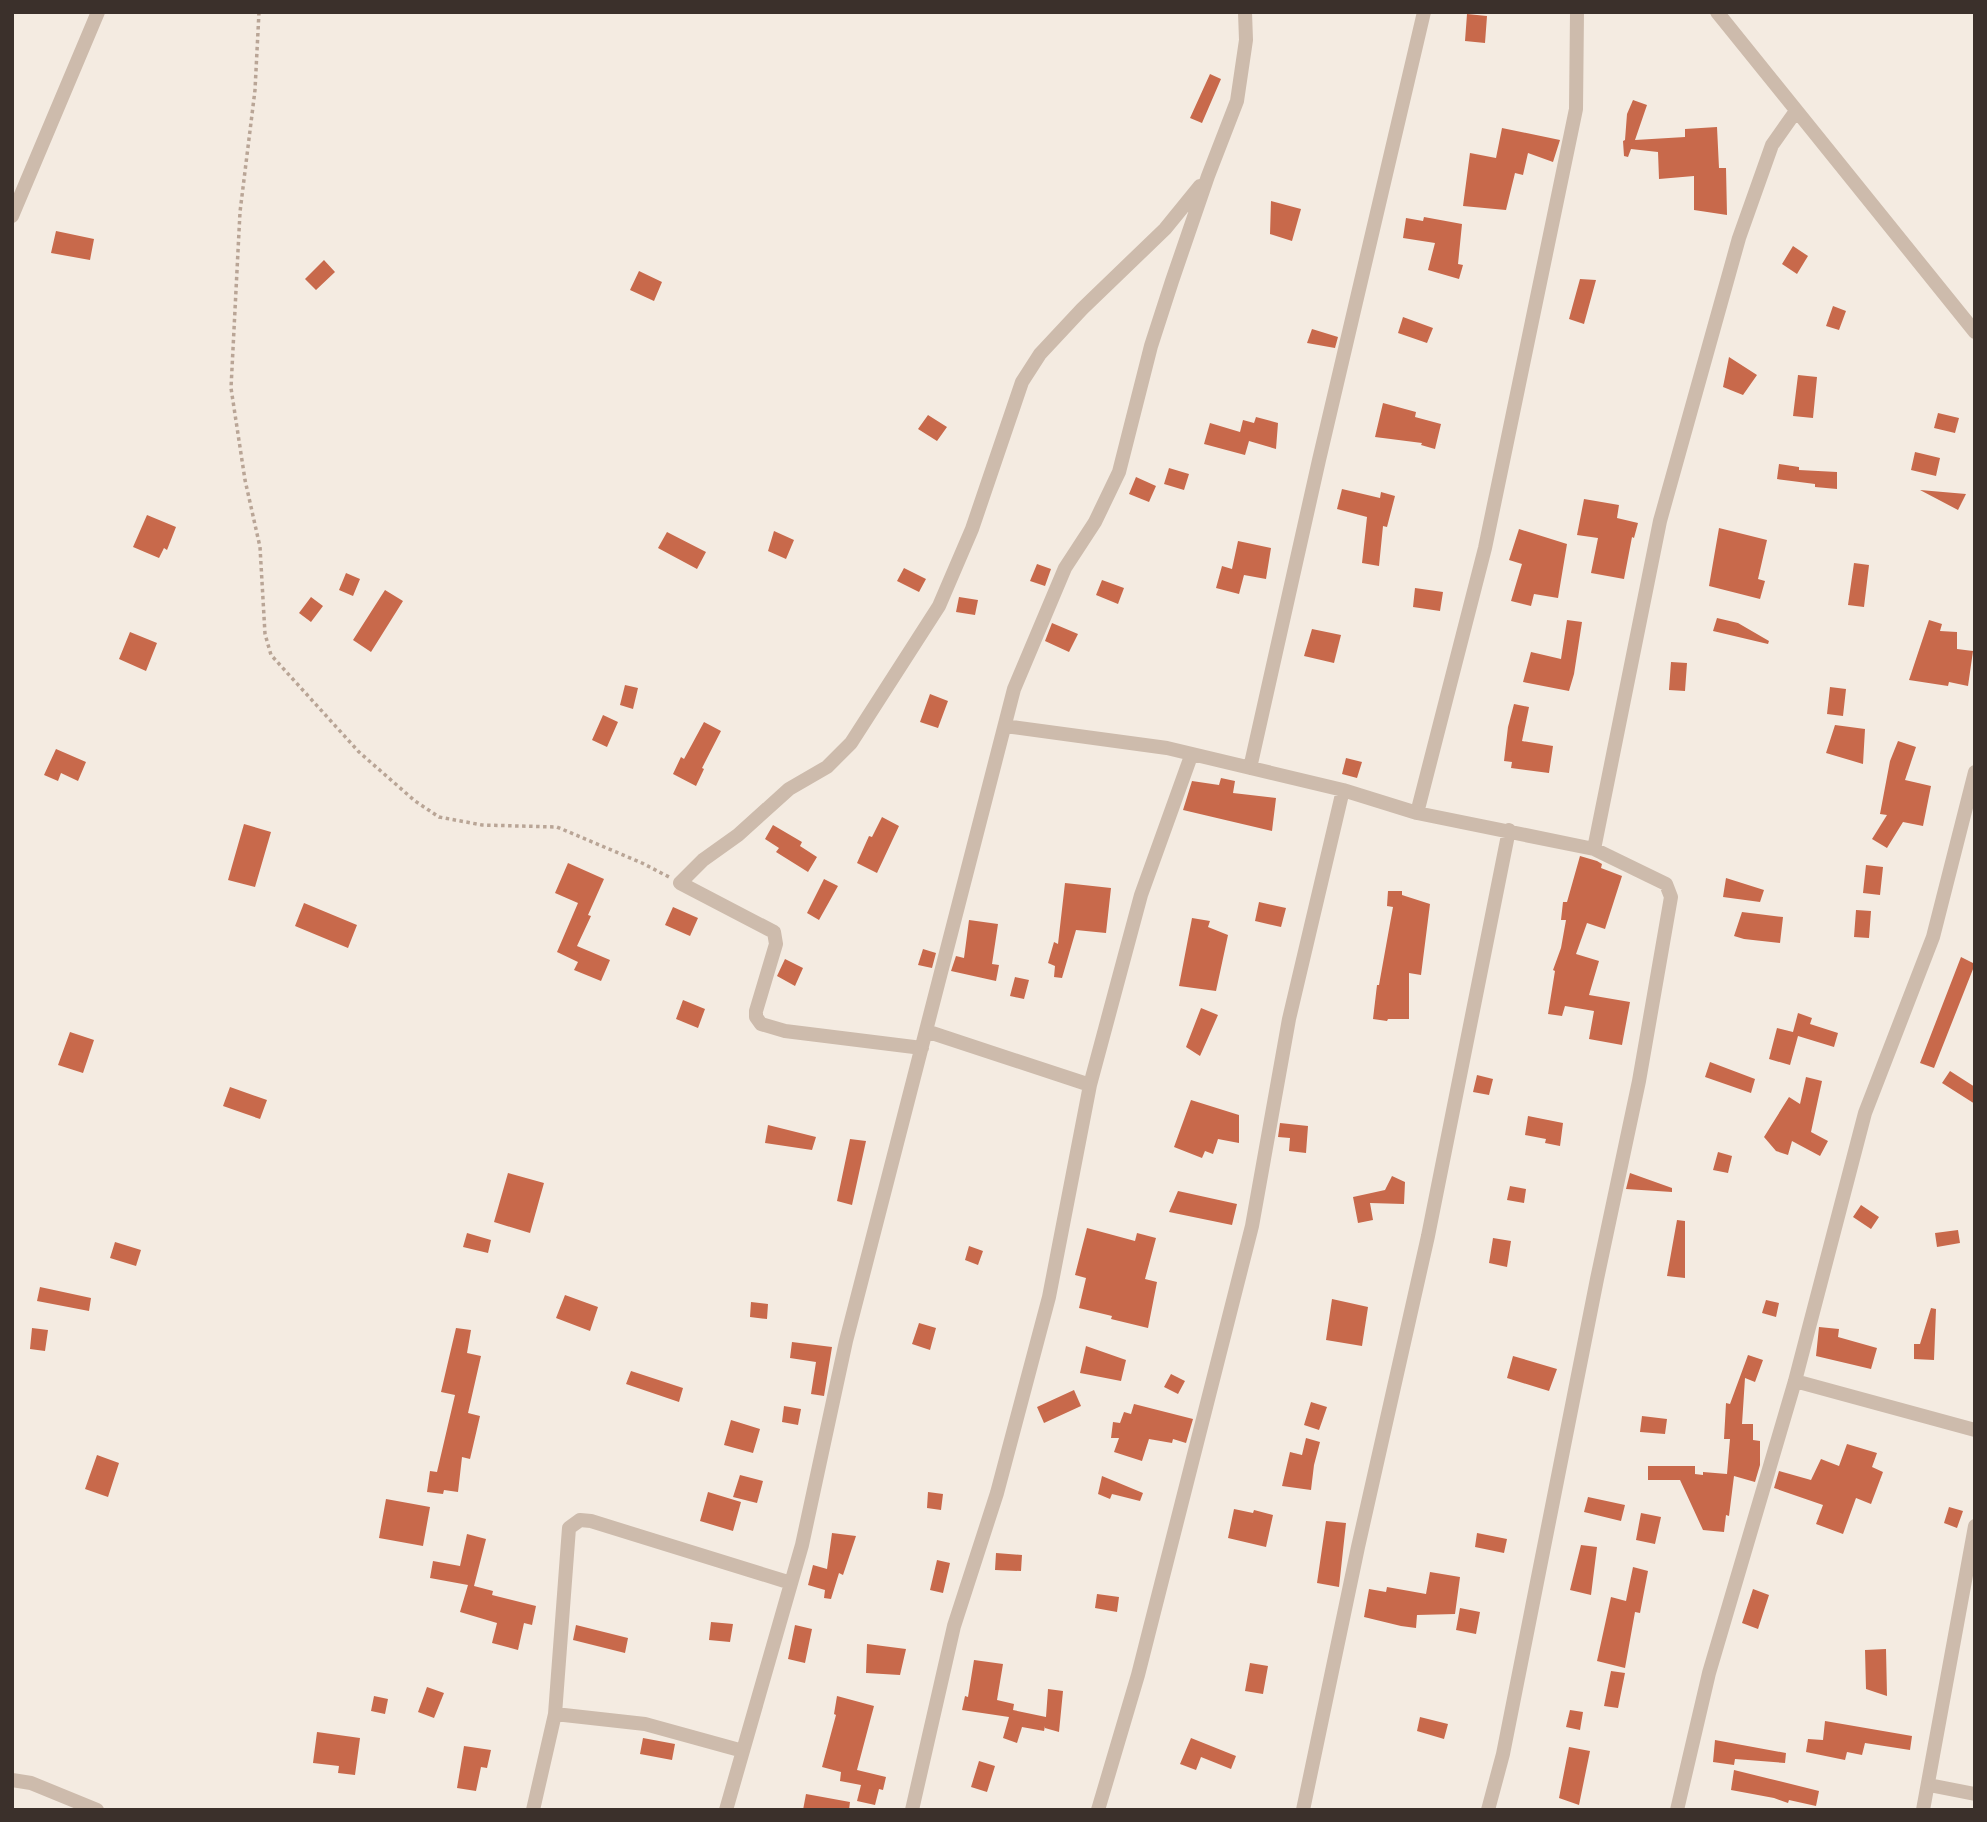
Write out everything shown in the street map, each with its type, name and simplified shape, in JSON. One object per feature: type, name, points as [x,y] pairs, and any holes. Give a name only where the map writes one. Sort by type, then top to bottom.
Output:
[{"type":"street","points":[[12,216],[98,12]]},
{"type":"street","points":[[726,1810],[802,1545],[846,1341],[1014,689],[1065,568],[1096,522],[1119,472],[1152,346],[1208,176],[1237,101],[1246,40],[1245,12]]},
{"type":"street","points":[[1250,768],[1424,12]]},
{"type":"street","points":[[1417,813],[1485,548],[1576,109],[1577,12]]},
{"type":"street","points":[[1717,12],[1975,332]]},
{"type":"street","points":[[1594,849],[1660,521],[1739,238],[1772,145],[1796,111]]},
{"type":"street","points":[[922,1048],[785,1031],[761,1024],[756,1017],[756,1011],[776,944],[774,932],[680,883],[789,789],[827,767],[851,743],[939,606],[972,529],[1022,382],[1040,354],[1082,309],[1165,229],[1208,176]]},
{"type":"street","points":[[1005,726],[1167,748],[1191,756],[1343,790],[1417,813],[1594,849],[1667,884],[1671,897],[1639,1081],[1506,1741],[1488,1810]]},
{"type":"street","points":[[912,1810],[954,1626],[997,1493],[1049,1297],[1090,1085],[1141,895],[1191,756]]},
{"type":"street","points":[[1677,1810],[1709,1672],[1795,1381],[1865,1114],[1933,937],[1975,772]]},
{"type":"street","points":[[1098,1810],[1138,1675],[1248,1239],[1289,1019],[1343,790]]},
{"type":"street","points":[[1303,1810],[1358,1547],[1428,1236],[1509,830]]},
{"type":"street","points":[[926,1031],[1090,1085]]},
{"type":"street","points":[[1795,1381],[1975,1430]]},
{"type":"street","points":[[533,1810],[555,1714],[569,1528],[580,1520],[791,1583]]},
{"type":"street","points":[[1923,1810],[1975,1526]]},
{"type":"street","points":[[555,1714],[645,1724],[743,1751]]},
{"type":"street","points":[[12,1780],[31,1783],[97,1810]]},
{"type":"street","points":[[1929,1785],[1975,1794]]},
{"type":"path","points":[[259,12],[255,90],[240,212],[231,388],[245,480],[260,547],[265,634],[271,655],[359,752],[415,801],[439,817],[482,825],[557,827],[642,863],[680,883]]},
{"type":"building","points":[[1467,14],[1487,16],[1485,43],[1465,41]]},
{"type":"building","points":[[1210,74],[1221,79],[1202,123],[1190,118]]},
{"type":"building","points":[[1633,100],[1647,105],[1635,140],[1685,137],[1685,129],[1717,127],[1719,168],[1726,168],[1727,215],[1694,210],[1694,176],[1659,179],[1658,152],[1631,149],[1628,157],[1624,156],[1627,114]]},
{"type":"building","points":[[1502,128],[1560,140],[1553,162],[1528,153],[1523,175],[1515,173],[1506,210],[1463,206],[1470,153],[1496,158]]},
{"type":"building","points":[[1271,201],[1301,209],[1292,241],[1270,234]]},
{"type":"building","points":[[1424,217],[1462,224],[1458,264],[1463,265],[1459,279],[1428,270],[1435,243],[1403,238],[1406,218],[1423,221]]},
{"type":"building","points":[[56,231],[94,239],[90,260],[51,253]]},
{"type":"building","points":[[1793,246],[1808,256],[1797,274],[1782,264]]},
{"type":"building","points":[[324,260],[335,272],[316,290],[305,279]]},
{"type":"building","points":[[639,271],[662,282],[654,301],[630,290]]},
{"type":"building","points":[[1580,279],[1596,280],[1584,324],[1569,319]]},
{"type":"building","points":[[1833,306],[1846,311],[1839,330],[1826,326]]},
{"type":"building","points":[[1403,317],[1433,328],[1427,343],[1398,333]]},
{"type":"building","points":[[1312,329],[1338,337],[1335,348],[1307,343]]},
{"type":"building","points":[[1729,357],[1757,375],[1743,395],[1723,387]]},
{"type":"building","points":[[1798,375],[1817,377],[1813,418],[1793,416]]},
{"type":"building","points":[[1383,403],[1416,412],[1415,417],[1441,424],[1435,449],[1421,445],[1422,443],[1375,437]]},
{"type":"building","points":[[1938,413],[1959,418],[1955,433],[1934,428]]},
{"type":"building","points":[[928,415],[947,427],[937,441],[918,429]]},
{"type":"building","points":[[1256,417],[1278,423],[1276,449],[1249,441],[1245,455],[1204,444],[1210,423],[1240,432],[1243,420],[1254,423]]},
{"type":"building","points":[[1915,452],[1940,458],[1936,476],[1911,470]]},
{"type":"building","points":[[1779,464],[1799,467],[1799,470],[1837,472],[1837,489],[1777,479]]},
{"type":"building","points":[[1169,468],[1189,474],[1184,490],[1164,484]]},
{"type":"building","points":[[1136,477],[1156,486],[1149,502],[1129,494]]},
{"type":"building","points":[[1342,489],[1380,498],[1381,492],[1395,496],[1387,527],[1383,526],[1379,566],[1362,563],[1367,517],[1337,509]]},
{"type":"building","points":[[1920,490],[1966,494],[1958,510]]},
{"type":"building","points":[[1584,499],[1619,505],[1617,518],[1638,523],[1634,538],[1632,537],[1624,579],[1591,573],[1598,538],[1577,535]]},
{"type":"building","points":[[147,515],[176,527],[167,550],[164,548],[159,558],[133,547]]},
{"type":"building","points":[[1719,528],[1767,540],[1758,579],[1765,581],[1760,599],[1709,586]]},
{"type":"building","points":[[1519,529],[1567,544],[1558,598],[1534,594],[1531,606],[1511,601],[1522,564],[1509,560]]},
{"type":"building","points":[[774,531],[794,540],[786,559],[768,551]]},
{"type":"building","points":[[667,532],[706,552],[697,569],[658,548]]},
{"type":"building","points":[[1238,541],[1271,548],[1266,579],[1244,575],[1239,594],[1216,588],[1222,566],[1232,569]]},
{"type":"building","points":[[1854,563],[1869,565],[1864,607],[1848,605]]},
{"type":"building","points":[[1037,564],[1051,569],[1045,586],[1030,581]]},
{"type":"building","points":[[904,568],[926,579],[919,592],[897,581]]},
{"type":"building","points":[[346,573],[360,579],[353,596],[339,590]]},
{"type":"building","points":[[1102,580],[1124,588],[1118,604],[1096,595]]},
{"type":"building","points":[[1415,588],[1443,592],[1440,611],[1413,607]]},
{"type":"building","points":[[385,590],[403,601],[371,652],[353,640]]},
{"type":"building","points":[[311,597],[323,606],[311,622],[299,613]]},
{"type":"building","points":[[959,597],[978,600],[975,615],[956,612]]},
{"type":"building","points":[[1717,618],[1738,623],[1769,641],[1768,644],[1713,631]]},
{"type":"building","points":[[1567,620],[1582,622],[1569,691],[1523,682],[1531,652],[1561,659]]},
{"type":"building","points":[[1929,620],[1942,624],[1940,631],[1957,632],[1957,649],[1973,651],[1968,686],[1909,680]]},
{"type":"building","points":[[1052,623],[1078,634],[1069,652],[1045,641]]},
{"type":"building","points":[[1312,629],[1341,635],[1334,663],[1304,656]]},
{"type":"building","points":[[130,632],[157,643],[146,671],[119,659]]},
{"type":"building","points":[[1671,662],[1687,663],[1685,691],[1669,690]]},
{"type":"building","points":[[625,685],[638,688],[633,709],[620,705]]},
{"type":"building","points":[[1830,687],[1846,689],[1843,716],[1827,714]]},
{"type":"building","points":[[930,694],[948,701],[938,728],[920,722]]},
{"type":"building","points":[[1514,704],[1529,707],[1522,741],[1553,746],[1549,773],[1511,768],[1512,762],[1504,761]]},
{"type":"building","points":[[603,715],[618,722],[607,747],[592,740]]},
{"type":"building","points":[[704,722],[721,731],[696,786],[673,774]]},
{"type":"building","points":[[1835,725],[1865,729],[1863,764],[1826,753]]},
{"type":"building","points":[[1898,741],[1916,747],[1905,780],[1931,786],[1923,826],[1903,822],[1887,848],[1872,839],[1887,815],[1880,814],[1890,761]]},
{"type":"building","points":[[56,749],[86,762],[78,781],[61,773],[58,781],[44,775]]},
{"type":"building","points":[[1346,758],[1362,762],[1357,778],[1342,774]]},
{"type":"building","points":[[1221,778],[1235,781],[1233,793],[1276,798],[1272,831],[1183,810],[1192,781],[1219,785]]},
{"type":"building","points":[[882,817],[899,826],[877,873],[857,863],[869,836],[872,837]]},
{"type":"building","points":[[244,824],[271,832],[255,887],[228,880]]},
{"type":"building","points":[[773,825],[802,842],[800,846],[817,857],[808,872],[776,852],[779,848],[765,839]]},
{"type":"building","points":[[1580,856],[1597,861],[1602,864],[1601,868],[1622,876],[1605,929],[1587,923],[1576,954],[1599,961],[1589,995],[1630,1002],[1622,1045],[1589,1039],[1594,1011],[1565,1006],[1562,1016],[1548,1014],[1555,971],[1553,970],[1561,948],[1566,920],[1561,920],[1563,902],[1567,902]]},
{"type":"building","points":[[568,863],[604,879],[577,946],[610,960],[601,981],[574,970],[578,962],[557,952],[578,903],[555,893]]},
{"type":"building","points":[[1866,865],[1883,867],[1880,895],[1863,893]]},
{"type":"building","points":[[1726,878],[1764,890],[1760,902],[1723,897]]},
{"type":"building","points":[[824,879],[838,886],[819,920],[807,913]]},
{"type":"building","points":[[1065,883],[1111,888],[1106,933],[1076,930],[1062,978],[1054,977],[1055,966],[1048,963],[1054,942],[1058,944]]},
{"type":"building","points":[[1388,891],[1402,891],[1402,895],[1430,904],[1421,975],[1409,973],[1409,1019],[1387,1021],[1373,1019],[1393,907],[1387,906]]},
{"type":"building","points":[[1259,902],[1286,908],[1281,927],[1255,921]]},
{"type":"building","points":[[304,903],[357,925],[348,948],[295,926]]},
{"type":"building","points":[[673,907],[698,918],[690,936],[665,925]]},
{"type":"building","points":[[1856,910],[1871,911],[1869,938],[1854,937]]},
{"type":"building","points":[[1742,912],[1783,917],[1780,943],[1734,936]]},
{"type":"building","points":[[1192,918],[1210,921],[1208,927],[1228,935],[1216,991],[1179,986]]},
{"type":"building","points":[[969,920],[998,924],[992,964],[999,965],[996,981],[951,971],[956,956],[964,958]]},
{"type":"building","points":[[923,949],[936,953],[932,968],[918,965]]},
{"type":"building","points":[[1961,957],[1975,964],[1934,1068],[1920,1063]]},
{"type":"building","points":[[785,959],[803,968],[795,986],[777,976]]},
{"type":"building","points":[[1015,977],[1029,980],[1024,999],[1010,996]]},
{"type":"building","points":[[683,1000],[705,1009],[698,1028],[676,1019]]},
{"type":"building","points":[[1201,1008],[1218,1015],[1200,1056],[1186,1047]]},
{"type":"building","points":[[1798,1013],[1812,1018],[1810,1024],[1838,1033],[1834,1047],[1798,1036],[1790,1065],[1769,1059],[1777,1028],[1793,1032]]},
{"type":"building","points":[[70,1032],[94,1040],[83,1073],[58,1065]]},
{"type":"building","points":[[1710,1062],[1755,1079],[1751,1093],[1705,1077]]},
{"type":"building","points":[[1950,1071],[1975,1087],[1975,1104],[1942,1083]]},
{"type":"building","points":[[1477,1075],[1493,1079],[1489,1095],[1473,1092]]},
{"type":"building","points":[[1806,1077],[1822,1081],[1811,1132],[1828,1141],[1820,1156],[1792,1141],[1788,1155],[1776,1151],[1764,1137],[1789,1097],[1800,1104]]},
{"type":"building","points":[[230,1087],[267,1100],[260,1119],[223,1106]]},
{"type":"building","points":[[1191,1100],[1239,1115],[1239,1143],[1218,1139],[1213,1154],[1205,1151],[1202,1158],[1174,1147]]},
{"type":"building","points":[[1528,1116],[1563,1123],[1560,1146],[1545,1143],[1546,1139],[1525,1135]]},
{"type":"building","points":[[1280,1123],[1308,1126],[1306,1153],[1289,1151],[1290,1138],[1278,1137]]},
{"type":"building","points":[[768,1125],[816,1137],[812,1150],[765,1143]]},
{"type":"building","points":[[850,1139],[866,1141],[852,1205],[837,1201]]},
{"type":"building","points":[[1718,1152],[1732,1156],[1728,1173],[1713,1170]]},
{"type":"building","points":[[508,1173],[544,1183],[530,1233],[494,1222]]},
{"type":"building","points":[[1630,1173],[1672,1188],[1672,1192],[1626,1189]]},
{"type":"building","points":[[1392,1176],[1405,1182],[1404,1204],[1370,1203],[1373,1220],[1358,1223],[1353,1197],[1385,1190]]},
{"type":"building","points":[[1510,1186],[1526,1189],[1524,1203],[1507,1200]]},
{"type":"building","points":[[1178,1191],[1237,1204],[1232,1225],[1169,1212]]},
{"type":"building","points":[[1861,1205],[1879,1217],[1871,1229],[1853,1217]]},
{"type":"building","points":[[1677,1220],[1685,1221],[1685,1278],[1667,1276]]},
{"type":"building","points":[[1087,1228],[1135,1241],[1137,1233],[1156,1238],[1145,1279],[1157,1282],[1148,1328],[1079,1308],[1086,1278],[1075,1275]]},
{"type":"building","points":[[1958,1230],[1960,1243],[1937,1247],[1935,1233]]},
{"type":"building","points":[[467,1233],[491,1240],[488,1253],[463,1247]]},
{"type":"building","points":[[1493,1238],[1511,1241],[1507,1267],[1489,1263]]},
{"type":"building","points":[[115,1242],[141,1250],[136,1266],[110,1258]]},
{"type":"building","points":[[969,1246],[983,1251],[978,1265],[965,1260]]},
{"type":"building","points":[[40,1287],[91,1298],[89,1311],[37,1301]]},
{"type":"building","points":[[565,1295],[598,1307],[590,1331],[556,1318]]},
{"type":"building","points":[[1332,1299],[1368,1307],[1362,1346],[1326,1340]]},
{"type":"building","points":[[1766,1300],[1779,1303],[1776,1317],[1762,1313]]},
{"type":"building","points":[[751,1302],[768,1304],[767,1319],[750,1317]]},
{"type":"building","points":[[1931,1308],[1936,1309],[1934,1360],[1914,1359],[1914,1344],[1920,1344]]},
{"type":"building","points":[[919,1323],[936,1328],[930,1350],[912,1344]]},
{"type":"building","points":[[1819,1327],[1839,1329],[1838,1337],[1877,1348],[1871,1369],[1816,1356]]},
{"type":"building","points":[[32,1328],[48,1330],[45,1351],[30,1349]]},
{"type":"building","points":[[456,1328],[471,1330],[467,1353],[481,1356],[468,1413],[480,1416],[470,1459],[462,1457],[458,1492],[427,1492],[430,1471],[437,1472],[455,1395],[441,1392]]},
{"type":"building","points":[[792,1342],[832,1347],[824,1396],[811,1394],[816,1362],[790,1358]]},
{"type":"building","points":[[1086,1346],[1126,1360],[1121,1381],[1080,1373]]},
{"type":"building","points":[[1748,1355],[1763,1360],[1755,1382],[1745,1378],[1742,1424],[1753,1424],[1753,1440],[1760,1441],[1760,1465],[1755,1482],[1734,1476],[1729,1516],[1726,1515],[1724,1532],[1703,1530],[1680,1480],[1648,1480],[1648,1466],[1695,1466],[1695,1474],[1727,1474],[1730,1439],[1724,1439],[1726,1403],[1730,1404]]},
{"type":"building","points":[[1513,1356],[1557,1369],[1549,1391],[1507,1378]]},
{"type":"building","points":[[631,1371],[683,1388],[679,1402],[626,1384]]},
{"type":"building","points":[[1171,1374],[1185,1381],[1178,1394],[1164,1387]]},
{"type":"building","points":[[1074,1390],[1081,1406],[1044,1423],[1037,1407]]},
{"type":"building","points":[[1311,1402],[1327,1407],[1319,1430],[1304,1425]]},
{"type":"building","points":[[1134,1404],[1193,1419],[1186,1443],[1173,1439],[1172,1443],[1149,1439],[1142,1461],[1114,1452],[1119,1438],[1111,1438],[1113,1422],[1120,1423],[1124,1412],[1131,1414]]},
{"type":"building","points":[[784,1406],[801,1409],[798,1425],[782,1422]]},
{"type":"building","points":[[1642,1416],[1667,1419],[1665,1434],[1640,1432]]},
{"type":"building","points":[[731,1420],[760,1429],[753,1453],[724,1445]]},
{"type":"building","points":[[1306,1438],[1320,1442],[1311,1490],[1282,1486],[1290,1452],[1302,1455]]},
{"type":"building","points":[[1847,1444],[1877,1453],[1872,1467],[1883,1472],[1871,1504],[1856,1498],[1843,1534],[1816,1524],[1823,1505],[1774,1488],[1779,1471],[1811,1480],[1821,1459],[1839,1466]]},
{"type":"building","points":[[97,1455],[119,1463],[108,1497],[85,1489]]},
{"type":"building","points":[[740,1475],[763,1481],[757,1503],[733,1497]]},
{"type":"building","points":[[1102,1476],[1143,1493],[1140,1501],[1112,1494],[1110,1499],[1098,1494]]},
{"type":"building","points":[[708,1492],[741,1502],[733,1531],[700,1521]]},
{"type":"building","points":[[928,1492],[943,1494],[941,1510],[927,1508]]},
{"type":"building","points":[[1588,1497],[1625,1505],[1621,1521],[1584,1512]]},
{"type":"building","points":[[386,1499],[430,1507],[423,1546],[379,1538]]},
{"type":"building","points":[[1949,1507],[1963,1511],[1957,1528],[1944,1523]]},
{"type":"building","points":[[1234,1509],[1273,1515],[1266,1547],[1228,1538]]},
{"type":"building","points":[[1641,1513],[1661,1517],[1655,1544],[1636,1540]]},
{"type":"building","points":[[1326,1521],[1346,1523],[1339,1587],[1317,1583]]},
{"type":"building","points":[[832,1533],[856,1536],[843,1575],[839,1573],[831,1599],[824,1598],[825,1590],[808,1585],[813,1565],[827,1569]]},
{"type":"building","points":[[1477,1533],[1507,1539],[1504,1553],[1475,1547]]},
{"type":"building","points":[[467,1534],[486,1539],[474,1586],[493,1591],[492,1595],[536,1606],[532,1625],[524,1623],[518,1650],[492,1643],[497,1623],[460,1612],[468,1585],[430,1578],[433,1561],[460,1566]]},
{"type":"building","points":[[1581,1545],[1597,1547],[1591,1595],[1570,1590]]},
{"type":"building","points":[[996,1553],[1022,1555],[1021,1571],[995,1570]]},
{"type":"building","points":[[937,1560],[950,1563],[943,1593],[930,1590]]},
{"type":"building","points":[[1633,1567],[1648,1571],[1640,1613],[1635,1612],[1625,1668],[1597,1661],[1611,1597],[1626,1601]]},
{"type":"building","points":[[1430,1572],[1460,1577],[1455,1614],[1417,1615],[1416,1628],[1364,1617],[1369,1589],[1386,1592],[1387,1587],[1426,1594]]},
{"type":"building","points":[[1753,1589],[1769,1595],[1758,1629],[1742,1623]]},
{"type":"building","points":[[1097,1594],[1119,1597],[1117,1612],[1095,1608]]},
{"type":"building","points":[[1460,1608],[1480,1612],[1476,1634],[1456,1630]]},
{"type":"building","points":[[711,1622],[733,1624],[730,1642],[709,1640]]},
{"type":"building","points":[[576,1625],[628,1638],[625,1653],[573,1640]]},
{"type":"building","points":[[795,1625],[812,1629],[805,1663],[788,1659]]},
{"type":"building","points":[[867,1644],[906,1649],[900,1675],[866,1673]]},
{"type":"building","points":[[1886,1649],[1887,1696],[1866,1689],[1865,1650]]},
{"type":"building","points":[[974,1660],[1003,1664],[997,1700],[1014,1704],[1013,1710],[1046,1717],[1048,1689],[1063,1691],[1059,1732],[1045,1726],[1044,1731],[1022,1727],[1017,1743],[1003,1738],[1009,1717],[962,1710],[965,1696],[968,1697]]},
{"type":"building","points":[[1250,1663],[1268,1666],[1263,1694],[1245,1691]]},
{"type":"building","points":[[1611,1671],[1625,1673],[1618,1708],[1604,1706]]},
{"type":"building","points":[[427,1687],[444,1693],[434,1718],[418,1712]]},
{"type":"building","points":[[374,1696],[388,1699],[385,1714],[371,1711]]},
{"type":"building","points":[[837,1696],[874,1706],[857,1770],[886,1777],[883,1790],[879,1789],[875,1805],[857,1801],[861,1785],[840,1781],[841,1772],[822,1767],[836,1715]]},
{"type":"building","points":[[1570,1710],[1583,1712],[1580,1730],[1566,1727]]},
{"type":"building","points":[[1420,1717],[1448,1724],[1444,1739],[1417,1731]]},
{"type":"building","points":[[1825,1721],[1912,1736],[1910,1750],[1865,1743],[1862,1755],[1847,1752],[1845,1760],[1806,1752],[1808,1739],[1823,1740]]},
{"type":"building","points":[[317,1732],[360,1738],[355,1775],[338,1773],[339,1766],[313,1763]]},
{"type":"building","points":[[643,1738],[675,1744],[672,1760],[640,1754]]},
{"type":"building","points":[[1191,1738],[1236,1756],[1231,1769],[1201,1757],[1196,1770],[1180,1764]]},
{"type":"building","points":[[1715,1740],[1786,1753],[1785,1763],[1735,1759],[1734,1765],[1713,1762]]},
{"type":"building","points":[[464,1746],[491,1750],[487,1768],[481,1767],[476,1791],[457,1788]]},
{"type":"building","points":[[1569,1747],[1590,1751],[1579,1805],[1559,1798]]},
{"type":"building","points":[[979,1761],[995,1766],[987,1792],[971,1787]]},
{"type":"building","points":[[1734,1770],[1819,1791],[1816,1806],[1789,1800],[1788,1803],[1731,1790]]},
{"type":"building","points":[[806,1794],[850,1802],[849,1810],[803,1810]]}]
